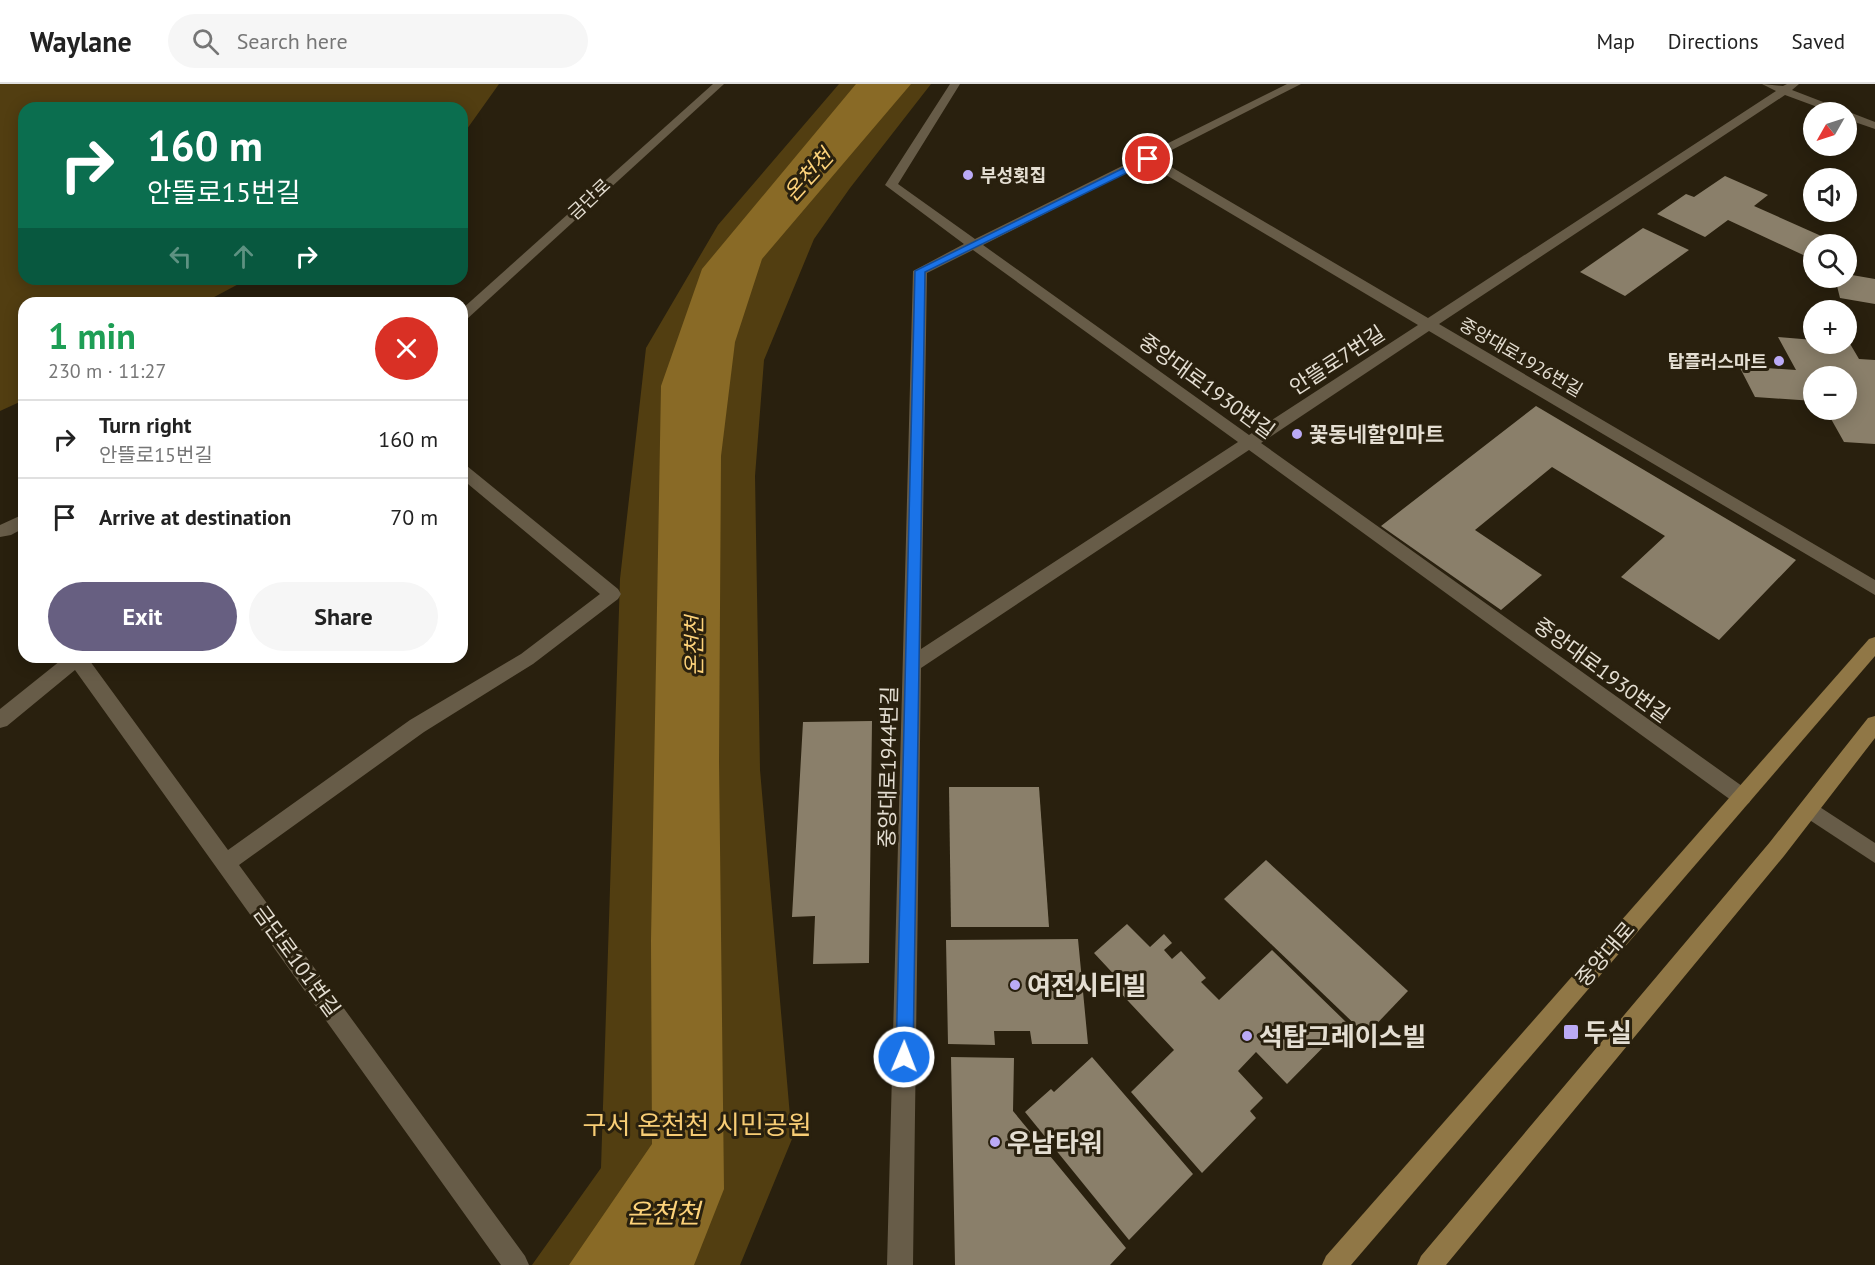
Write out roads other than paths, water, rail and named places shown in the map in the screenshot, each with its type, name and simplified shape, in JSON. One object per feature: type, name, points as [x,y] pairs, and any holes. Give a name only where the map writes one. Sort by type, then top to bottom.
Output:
[{"type":"main road","name":"중앙대로","points":[[1335,1265],[1875,644]]},
{"type":"main road","points":[[1430,1265],[1809,809],[1875,724]]},
{"type":"street","name":"금단로","points":[[468,311],[719,84]]},
{"type":"street","name":"중앙대로1930번길","points":[[956,84],[891,184],[1742,797]]},
{"type":"street","points":[[974,244],[1296,84]]},
{"type":"street","points":[[1767,84],[1789,87],[1820,102]]},
{"type":"street","name":"안뜰로7번길","points":[[913,664],[1789,87]]},
{"type":"street","points":[[1857,119],[1875,126]]},
{"type":"street","name":"중앙대로1926번길","points":[[1148,159],[1875,588]]},
{"type":"street","name":"중앙대로1944번길","points":[[900,1265],[920,271],[974,244]]},
{"type":"street","points":[[226,863],[417,726],[527,659],[612,594],[468,475]]},
{"type":"street","points":[[0,531],[5,531],[18,523]]},
{"type":"street","points":[[0,720],[71,663]]},
{"type":"street","name":"금단로101번길","points":[[82,663],[516,1265]]},
{"type":"street","points":[[1809,809],[1875,854]]},
{"type":"water","name":"온천천","points":[[856,84],[911,84],[762,259],[735,342],[721,456],[719,761],[724,1189],[694,1265],[569,1265],[652,1144],[651,941],[661,386],[702,269]]},
{"type":"place","name":"부성횟집","points":[[968,175]]},
{"type":"place","name":"탑플러스마트","points":[[1779,361]]},
{"type":"place","name":"꽃동네할인마트","points":[[1297,434]]},
{"type":"place","name":"여전시티빌","points":[[1015,985]]},
{"type":"place","name":"두실","points":[[1571,1032]]},
{"type":"place","name":"석탑그레이스빌","points":[[1247,1036]]},
{"type":"place","name":"우남타워","points":[[995,1142]]},
{"type":"park label","name":"구서 온천천 시민공원","points":[[697,1124]]}]
